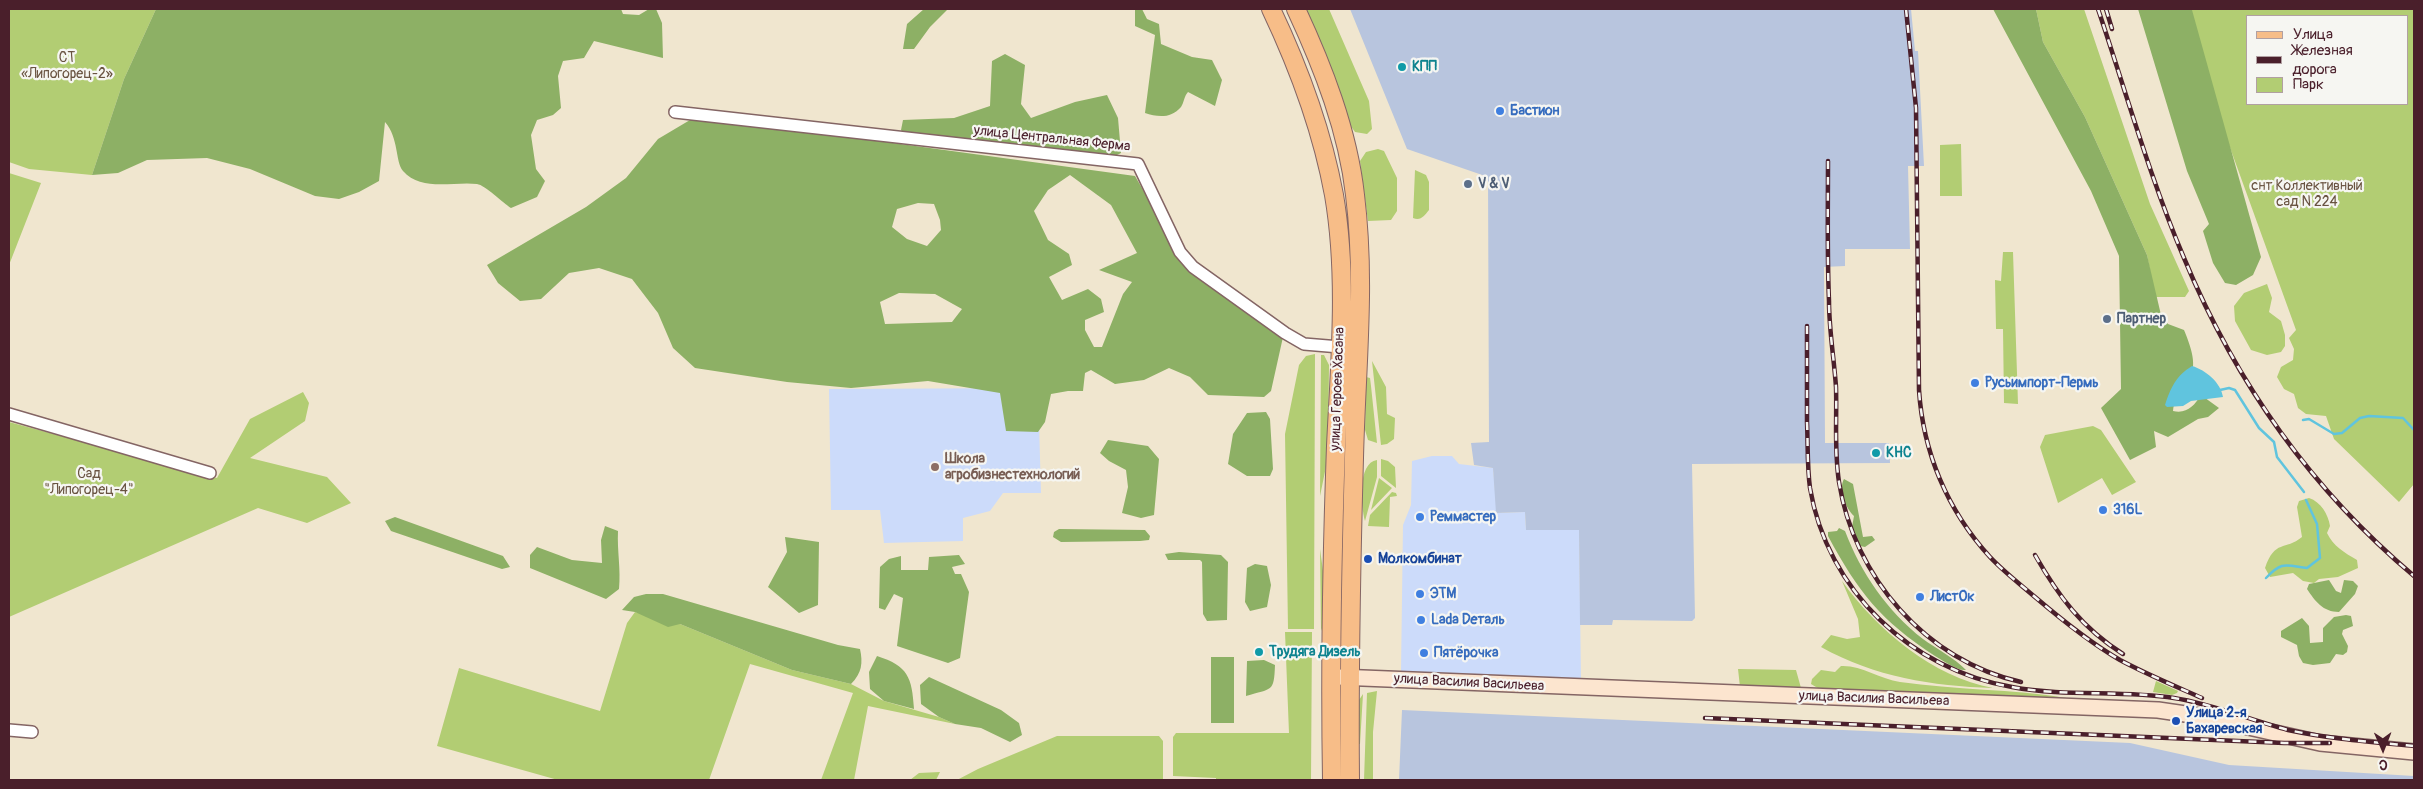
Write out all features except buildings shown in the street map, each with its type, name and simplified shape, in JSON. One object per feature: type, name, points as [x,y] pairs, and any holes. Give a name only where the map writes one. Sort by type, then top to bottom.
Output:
[{"type":"main road","name":"улица Героев Хасана","points":[[1271,9],[1298,71],[1325,152],[1339,233],[1340,347],[1330,677],[1332,780]]},
{"type":"main road","name":"улица Героев Хасана","points":[[1296,9],[1330,93],[1346,148],[1358,221],[1360,337],[1355,420],[1349,678],[1350,780]]},
{"type":"main road","name":"улица Василия Васильева","points":[[1330,677],[2158,710],[2206,718],[2300,740],[2414,752]]},
{"type":"street","name":"улица Центральная Ферма","points":[[674,112],[1138,164],[1180,252],[1193,267],[1285,333],[1304,344],[1340,347]]},
{"type":"street","points":[[9,414],[210,473]]},
{"type":"street","points":[[9,730],[32,732]]},
{"type":"shaded area","points":[[1350,9],[1911,9],[1915,51],[1918,51],[1924,166],[1908,166],[1910,249],[1845,249],[1845,266],[1824,267],[1825,443],[1889,443],[1890,463],[1692,464],[1695,618],[1692,621],[1613,620],[1612,625],[1580,625],[1579,530],[1526,530],[1525,512],[1496,513],[1493,468],[1474,465],[1471,443],[1489,442],[1488,177],[1407,149]]},
{"type":"shaded area","name":"Школа агробизнестехнологий","points":[[1038,388],[1041,493],[1003,493],[990,511],[963,518],[963,541],[884,543],[880,510],[831,510],[829,389]]},
{"type":"shaded area","points":[[1432,456],[1452,456],[1459,464],[1493,468],[1497,513],[1525,512],[1526,530],[1579,529],[1581,681],[1401,671],[1403,525],[1411,505],[1412,461]]},
{"type":"shaded area","points":[[1402,710],[2130,743],[2229,765],[2414,776],[2414,780],[1399,780]]},
{"type":"green space","name":"СТ «Липогорец-2»","points":[[9,9],[156,9],[124,79],[92,175],[29,169],[9,162]]},
{"type":"green space","points":[[156,9],[621,9],[623,14],[639,15],[649,9],[656,9],[662,23],[663,58],[594,41],[584,58],[563,61],[558,76],[561,108],[553,115],[537,120],[531,135],[536,169],[545,181],[537,197],[511,208],[477,184],[428,184],[410,177],[401,167],[393,135],[385,122],[379,181],[359,192],[339,199],[315,196],[250,169],[207,158],[147,160],[118,173],[92,175],[124,79]]},
{"type":"green space","points":[[924,9],[948,9],[930,27],[914,49],[903,49],[907,24]]},
{"type":"green space","points":[[1135,9],[1142,9],[1147,19],[1159,24],[1161,44],[1192,57],[1212,60],[1222,80],[1215,106],[1188,92],[1181,107],[1173,114],[1159,116],[1145,113],[1155,35],[1135,26]]},
{"type":"green space","points":[[1303,9],[1329,9],[1369,101],[1372,129],[1367,134],[1355,132],[1350,125]]},
{"type":"green space","points":[[1993,9],[2036,9],[2043,42],[2085,117],[2147,255],[2161,315],[2168,324],[2184,330],[2191,351],[2193,367],[2190,378],[2178,395],[2173,411],[2178,412],[2190,408],[2201,395],[2219,408],[2208,417],[2198,419],[2168,437],[2154,431],[2156,447],[2130,460],[2101,408],[2121,389],[2119,256],[2091,191]]},
{"type":"green space","points":[[2036,9],[2084,9],[2150,204],[2189,291],[2185,297],[2155,297],[2147,255],[2085,117],[2043,42]]},
{"type":"green space","points":[[2138,9],[2192,10],[2261,257],[2253,275],[2236,285],[2225,283],[2213,263],[2203,231],[2209,224],[2187,171]]},
{"type":"green space","name":"снт Коллективный сад N 224","points":[[2190,9],[2414,9],[2414,484],[2399,502],[2334,439],[2326,416],[2306,414],[2298,408],[2294,394],[2284,389],[2277,377],[2281,367],[2293,360],[2294,349],[2289,338],[2296,330],[2228,142]]},
{"type":"green space","points":[[1005,54],[1025,65],[1021,104],[1031,118],[1075,102],[1107,95],[1118,118],[1121,153],[1111,158],[904,135],[901,130],[903,120],[954,118],[990,106],[992,61]]},
{"type":"green space","points":[[690,120],[776,127],[1135,176],[1164,226],[1192,267],[1283,337],[1271,391],[1264,397],[1208,395],[1190,377],[1169,368],[1144,380],[1115,384],[1091,370],[1085,373],[1083,391],[1051,394],[1045,422],[1038,432],[1006,431],[1000,393],[928,381],[851,388],[787,382],[695,368],[673,348],[658,313],[632,279],[599,268],[569,273],[541,299],[520,301],[498,283],[487,265],[586,207],[626,178],[658,139]],"holes":[[[1070,175],[1111,205],[1137,253],[1099,270],[1132,282],[1123,294],[1102,347],[1094,347],[1085,330],[1085,320],[1104,312],[1101,299],[1088,289],[1062,300],[1049,277],[1072,265],[1069,254],[1048,240],[1034,211],[1048,190]],[[918,203],[934,204],[940,220],[941,230],[927,246],[907,239],[892,227],[897,209]],[[899,293],[935,294],[962,309],[952,322],[885,324],[880,302]]]},
{"type":"green space","points":[[1961,144],[1962,196],[1940,196],[1940,145]]},
{"type":"green space","points":[[1378,149],[1384,151],[1397,178],[1397,211],[1391,220],[1368,221],[1360,161],[1366,152]]},
{"type":"green space","points":[[1415,170],[1426,175],[1429,182],[1429,210],[1418,219],[1413,218]]},
{"type":"green space","points":[[9,173],[41,183],[9,265]]},
{"type":"green space","points":[[2003,252],[2013,252],[2018,404],[2004,403],[2003,329],[1996,329],[1995,280],[2001,281]]},
{"type":"green space","points":[[2267,284],[2272,298],[2269,312],[2281,321],[2285,335],[2285,346],[2281,352],[2267,355],[2251,350],[2235,321],[2234,306],[2244,293]]},
{"type":"green space","points":[[1315,354],[1314,629],[1288,629],[1285,434],[1299,365],[1306,356]]},
{"type":"green space","points":[[1321,355],[1324,355],[1329,365],[1328,457],[1320,496]]},
{"type":"green space","points":[[1372,361],[1386,387],[1387,414],[1395,418],[1394,439],[1387,444],[1381,445]]},
{"type":"green space","points":[[1366,377],[1370,378],[1377,443],[1368,440],[1365,430]]},
{"type":"green space","name":"Сад \"Липогорец-4\"","points":[[303,392],[309,403],[305,421],[250,458],[327,477],[351,503],[307,523],[258,508],[9,617],[9,422],[217,478],[250,419]]},
{"type":"green space","points":[[1266,412],[1270,419],[1273,469],[1270,476],[1247,476],[1228,464],[1233,434],[1247,413]]},
{"type":"green space","points":[[1345,423],[1347,423],[1342,633],[1340,632]]},
{"type":"green space","points":[[2093,426],[2101,430],[2136,482],[2112,495],[2102,478],[2058,503],[2040,447],[2045,435]]},
{"type":"green space","points":[[1108,440],[1148,446],[1159,459],[1154,515],[1141,518],[1122,513],[1128,487],[1126,470],[1109,461],[1100,453]]},
{"type":"green space","points":[[1381,459],[1388,461],[1395,467],[1396,488],[1381,476]]},
{"type":"green space","points":[[1377,460],[1377,477],[1365,521],[1362,506],[1363,477],[1366,469]]},
{"type":"green space","points":[[1379,478],[1392,488],[1371,510]]},
{"type":"green space","points":[[1844,479],[1853,484],[1863,537],[1872,536],[1875,540],[1865,547],[1860,546],[1852,527],[1854,516],[1846,504],[1842,493]]},
{"type":"green space","points":[[1392,492],[1396,493],[1397,496],[1390,497],[1389,527],[1368,526],[1370,515]]},
{"type":"green space","points":[[2309,498],[2317,502],[2326,513],[2330,526],[2327,533],[2330,538],[2340,549],[2357,560],[2358,568],[2338,577],[2319,579],[2314,583],[2303,581],[2293,573],[2270,577],[2265,568],[2273,553],[2277,549],[2302,537],[2297,507],[2299,501]]},
{"type":"green space","points":[[395,517],[503,556],[510,567],[502,569],[391,531],[385,521]]},
{"type":"green space","points":[[605,526],[618,531],[620,574],[619,589],[606,599],[530,568],[530,555],[537,547],[572,560],[602,563],[601,540]]},
{"type":"green space","points":[[1839,528],[1845,531],[1851,547],[1867,576],[1887,604],[1923,639],[1966,670],[1950,665],[1916,643],[1872,604],[1839,556],[1828,536],[1828,532],[1837,531]]},
{"type":"green space","points":[[1059,529],[1145,530],[1150,536],[1149,540],[1140,541],[1061,542],[1053,537],[1054,532]]},
{"type":"green space","points":[[785,537],[819,542],[818,605],[799,613],[768,587],[787,552]]},
{"type":"green space","points":[[1320,549],[1324,578],[1323,625],[1321,631]]},
{"type":"green space","points":[[1179,552],[1221,555],[1228,562],[1227,620],[1207,621],[1203,614],[1202,562],[1200,560],[1168,560],[1165,554]]},
{"type":"green space","points":[[959,555],[965,564],[952,567],[955,574],[961,574],[969,592],[960,658],[948,663],[897,646],[903,598],[894,594],[885,610],[879,608],[880,567],[889,559],[901,556],[901,570],[928,570],[929,557]]},
{"type":"green space","points":[[1255,564],[1267,566],[1271,585],[1267,607],[1250,611],[1245,602],[1247,568]]},
{"type":"green space","points":[[2329,580],[2336,591],[2341,593],[2344,580],[2353,581],[2358,586],[2355,594],[2339,612],[2333,612],[2324,608],[2316,602],[2307,589],[2309,584]]},
{"type":"green space","points":[[1842,581],[1872,617],[1908,649],[1949,674],[1993,688],[1926,682],[1883,673],[1862,666],[1821,647],[1831,635],[1847,639],[1860,637],[1858,619]]},
{"type":"green space","points":[[646,594],[663,594],[838,645],[860,649],[861,663],[859,672],[851,684],[792,670],[680,624],[668,627],[635,612],[622,610],[634,597]]},
{"type":"green space","points":[[635,612],[680,624],[792,670],[851,684],[884,701],[939,717],[955,724],[868,706],[854,780],[821,780],[853,693],[750,664],[709,780],[558,780],[437,746],[459,668],[600,711],[627,623]]},
{"type":"green space","points":[[2351,616],[2353,626],[2343,630],[2342,634],[2348,646],[2347,652],[2343,655],[2336,654],[2330,663],[2313,665],[2303,663],[2299,656],[2297,645],[2281,637],[2281,631],[2302,618],[2309,626],[2310,643],[2323,642],[2323,628],[2334,617]]},
{"type":"green space","points":[[1285,632],[1312,632],[1311,780],[1216,780],[1216,778],[1173,776],[1173,737],[1176,733],[1289,733]]},
{"type":"green space","points":[[877,656],[896,664],[906,674],[912,689],[914,709],[884,701],[870,689],[869,672]]},
{"type":"green space","points":[[1211,657],[1234,657],[1234,723],[1211,723]]},
{"type":"green space","points":[[1264,660],[1275,665],[1272,685],[1266,690],[1246,696],[1247,661]]},
{"type":"green space","points":[[1841,666],[1856,668],[1900,682],[2067,698],[1821,690],[1811,684],[1812,679],[1821,670],[1835,672]]},
{"type":"green space","points":[[1738,669],[1796,670],[1801,688],[1795,690],[1740,687]]},
{"type":"green space","points":[[929,677],[1001,710],[1019,723],[1022,735],[1010,742],[981,728],[955,724],[939,717],[921,704],[920,685]]},
{"type":"green space","points":[[2156,681],[2178,691],[2177,693],[2172,695],[2153,692]]},
{"type":"green space","points":[[1377,691],[1373,732],[1373,780],[1364,780],[1367,693]]},
{"type":"green space","points":[[1363,694],[1360,744],[1359,744],[1359,700]]},
{"type":"green space","points":[[1057,736],[1159,736],[1163,741],[1163,780],[957,780],[978,769]]},
{"type":"green space","points":[[940,772],[936,780],[910,780],[919,773]]},
{"type":"water","points":[[2192,366],[2216,382],[2223,397],[2191,401],[2183,406],[2167,407],[2165,405],[2175,383]]},
{"type":"waterway","points":[[2220,390],[2229,388],[2235,390],[2259,428],[2274,442],[2277,457],[2304,492]]},
{"type":"waterway","points":[[2303,420],[2309,419],[2334,434],[2342,433],[2360,418],[2369,416],[2403,418],[2414,430]]},
{"type":"waterway","points":[[2266,578],[2280,567],[2289,565],[2307,568],[2320,558],[2317,524],[2306,500]]},
{"type":"railway","points":[[1906,9],[1916,108],[1919,390],[1926,436],[1940,479],[1961,520],[1975,539],[2001,568],[2045,606],[2120,660],[2202,698]]},
{"type":"railway","points":[[2098,9],[2149,166],[2172,228],[2204,303],[2227,347],[2252,390],[2310,470],[2377,543],[2414,576]]},
{"type":"railway","points":[[2106,9],[2112,29]]},
{"type":"railway","points":[[1828,161],[1828,283],[1836,387],[1837,458],[1839,482],[1847,517],[1860,550],[1878,581],[1900,610],[1926,635],[1955,655],[1987,671],[2021,682]]},
{"type":"railway","points":[[1807,326],[1808,472],[1819,525],[1835,560],[1855,591],[1880,619],[1908,643],[1940,663],[1975,678],[2012,687],[2053,692],[2134,694],[2174,698],[2217,708],[2288,730],[2335,738],[2414,746]]},
{"type":"railway","points":[[2035,555],[2053,585],[2083,622],[2108,644],[2123,654]]},
{"type":"railway","points":[[1705,718],[2284,743],[2330,743]]},
{"type":"place","name":"КПП","points":[[1402,67]]},
{"type":"place","name":"Бастион","points":[[1500,111]]},
{"type":"place","name":"V & V","points":[[1468,184]]},
{"type":"place","name":"Партнер","points":[[2107,319]]},
{"type":"place","name":"Русьимпорт-Пермь","points":[[1975,383]]},
{"type":"place","name":"КНС","points":[[1876,453]]},
{"type":"place","name":"Школа агробизнестехнологий","points":[[935,467]]},
{"type":"place","name":"316L","points":[[2103,510]]},
{"type":"place","name":"Реммастер","points":[[1420,517]]},
{"type":"place","name":"Молкомбинат","points":[[1368,559]]},
{"type":"place","name":"ЭТМ","points":[[1420,594]]},
{"type":"place","name":"ЛистОк","points":[[1920,597]]},
{"type":"place","name":"Lada Dеталь","points":[[1421,620]]},
{"type":"place","name":"Трудяга Дизель","points":[[1259,652]]},
{"type":"place","name":"Пятёрочка","points":[[1424,653]]},
{"type":"place","name":"Улица 2-я Бахаревская","points":[[2176,721]]}]
